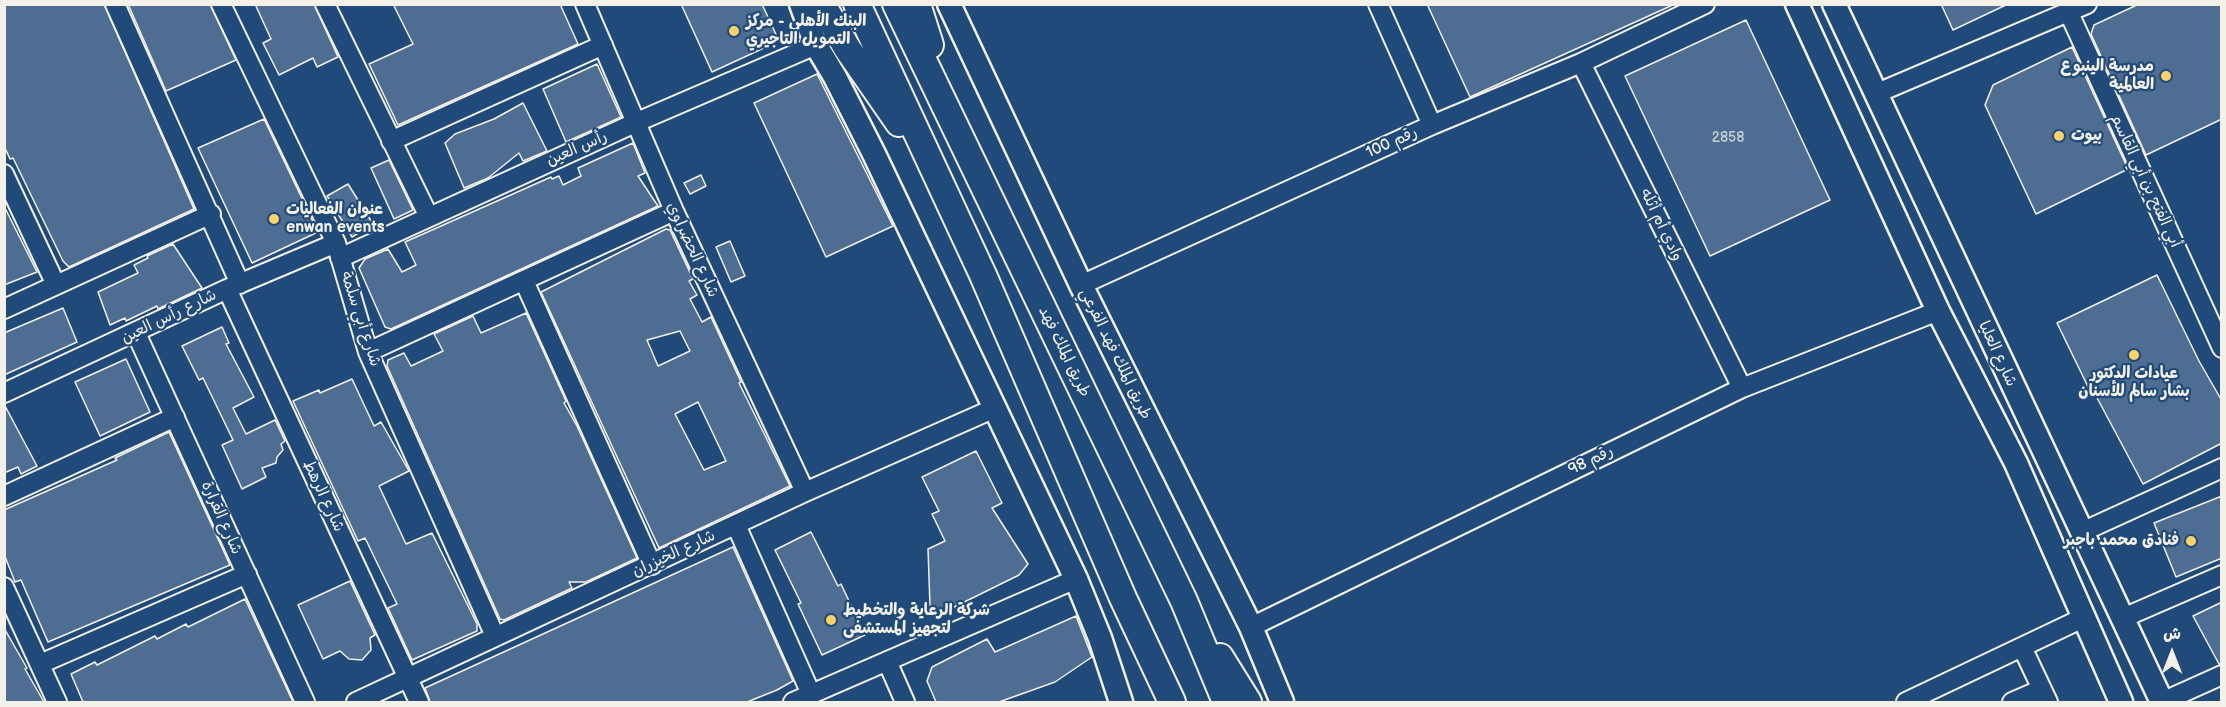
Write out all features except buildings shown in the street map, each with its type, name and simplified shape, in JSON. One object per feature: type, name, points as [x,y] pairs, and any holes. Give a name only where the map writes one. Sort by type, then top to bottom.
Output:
[{"type":"highway","points":[[822,4],[856,61],[938,178]]},
{"type":"highway","points":[[857,4],[983,275],[1123,598],[1172,702]]},
{"type":"highway","name":"طريق الملك فهد","points":[[896,4],[1184,601],[1226,702]]},
{"type":"highway","points":[[917,4],[935,60],[931,77]]},
{"type":"highway","points":[[1123,598],[1155,702]]},
{"type":"highway","points":[[1184,601],[1248,702]]},
{"type":"main road","points":[[801,4],[816,45],[869,144],[1076,579],[1100,638],[1121,702]]},
{"type":"main road","name":"طريق الملك فهد الفرعي","points":[[949,4],[1081,285],[1251,627],[1282,702]]},
{"type":"main road","name":"شارع العليا","points":[[1797,4],[1938,311],[2016,463],[2121,702]]},
{"type":"main road","name":"شارع العليا","points":[[1834,4],[2041,446],[2084,531],[2162,702]]},
{"type":"main road","points":[[2041,446],[2077,522],[2072,542],[2057,540],[2043,524]]},
{"type":"street","name":"شارع الرهط","points":[[115,4],[211,214],[234,286],[419,702]]},
{"type":"street","name":"شارع أبي سلمة","points":[[221,4],[338,251],[368,352],[495,636]]},
{"type":"street","points":[[325,4],[429,217]]},
{"type":"street","name":"شارع الحضراوي","points":[[585,4],[674,211],[805,492]]},
{"type":"street","points":[[1378,4],[1432,125]]},
{"type":"street","name":"رقم 100","points":[[1081,285],[1432,125],[1581,63],[1705,4]]},
{"type":"street","points":[[1875,94],[2087,4]]},
{"type":"street","name":"أبي الفتح بن أبي القاسم","points":[[2069,13],[2222,348]]},
{"type":"street","points":[[390,141],[603,45]]},
{"type":"street","name":"رأس العين","points":[[338,251],[429,217],[637,122],[816,45]]},
{"type":"street","name":"وادي أم أثله","points":[[1581,63],[1742,388]]},
{"type":"street","points":[[4,174],[56,285]]},
{"type":"street","points":[[368,352],[674,211]]},
{"type":"street","points":[[4,309],[211,214]]},
{"type":"street","name":"شارع رأس العين","points":[[4,393],[234,286],[338,251]]},
{"type":"street","points":[[524,281],[652,565]]},
{"type":"street","name":"رقم 98","points":[[1251,627],[1742,388],[1938,311]]},
{"type":"street","name":"شارع القرارة","points":[[136,333],[305,702]]},
{"type":"street","name":"شارع الخيزران","points":[[356,702],[805,492],[994,408]]},
{"type":"street","points":[[4,496],[175,417]]},
{"type":"street","points":[[2084,531],[2222,468]]},
{"type":"street","points":[[736,525],[811,694]]},
{"type":"street","points":[[40,664],[247,574]]},
{"type":"street","points":[[2123,618],[2222,575]]},
{"type":"street","points":[[793,702],[1076,579]]},
{"type":"street","points":[[4,586],[57,702]]},
{"type":"street","points":[[1906,702],[2085,617]]},
{"type":"street","points":[[2012,702],[2045,696],[2022,647]]},
{"type":"street","points":[[886,660],[905,702]]},
{"type":"street","points":[[2162,702],[2222,675]]},
{"type":"place","name":"البنك الأهلي - مركز التمويل التاجيري","points":[[734,31]]},
{"type":"place","name":"مدرسة الينبوع العالمية","points":[[2166,76]]},
{"type":"place","name":"بيوت","points":[[2059,136]]},
{"type":"place","name":"عنوان الفعاليات enwan events","points":[[274,219]]},
{"type":"place","name":"عيادات الدكتور بشار سالم للأسنان","points":[[2134,355]]},
{"type":"place","name":"فنادق محمد باجبر","points":[[2191,541]]},
{"type":"place","name":"شركة الرعاية والتخطيط لتجهيز المستشفى","points":[[831,620]]}]
